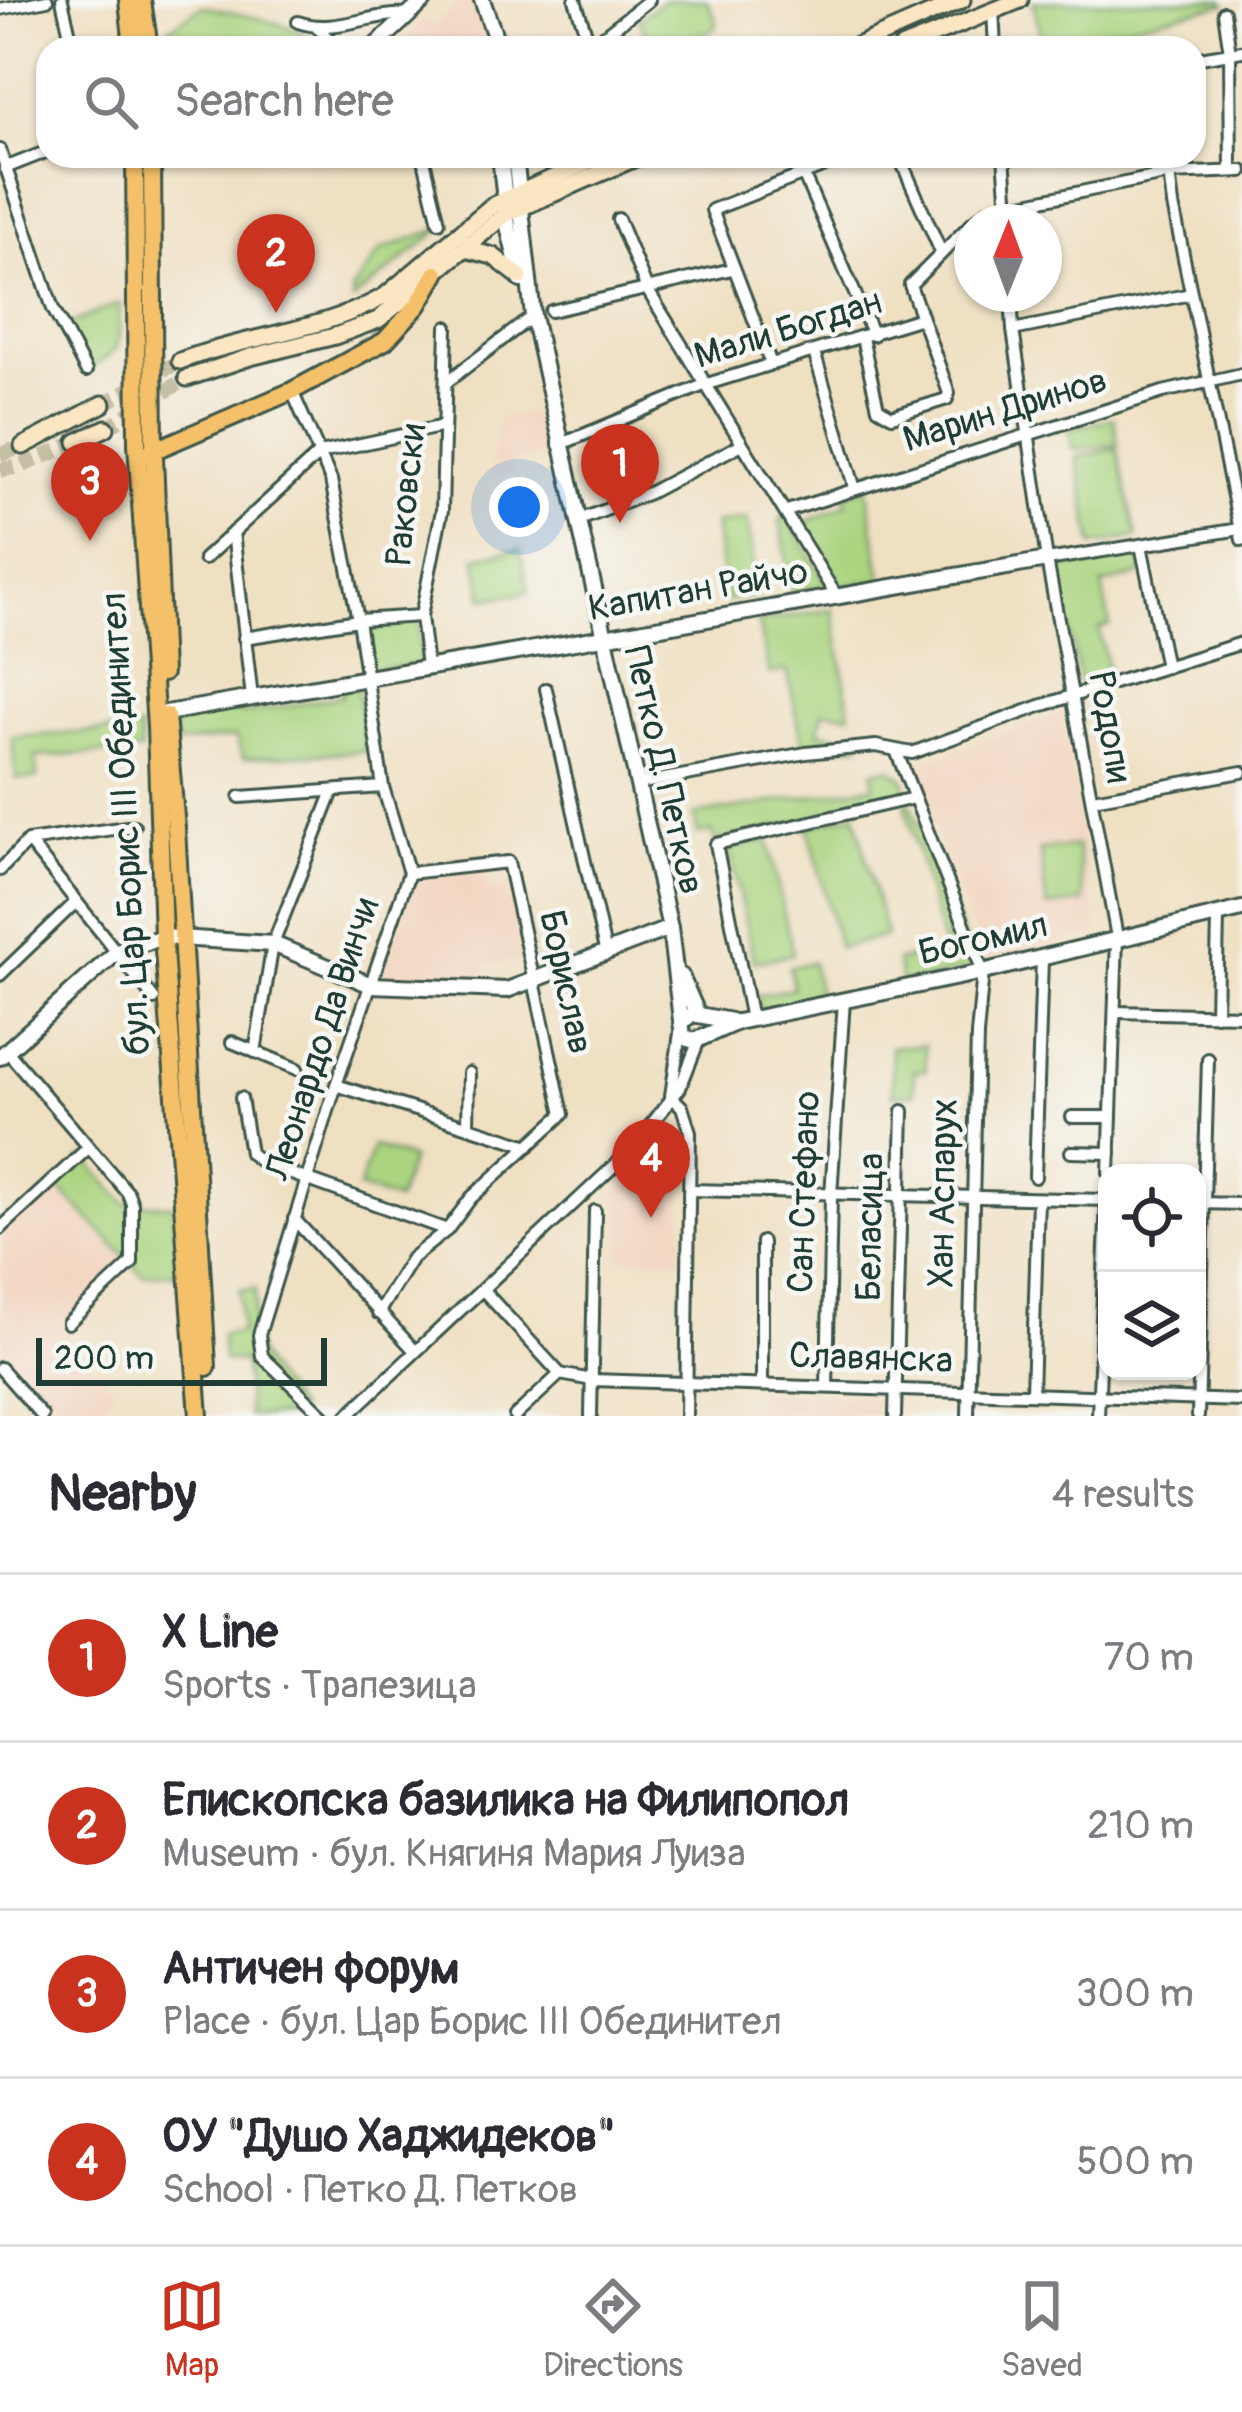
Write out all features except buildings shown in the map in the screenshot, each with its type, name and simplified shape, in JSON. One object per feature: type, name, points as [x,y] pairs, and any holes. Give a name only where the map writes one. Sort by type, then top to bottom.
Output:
[{"type":"main road","points":[[128,0],[132,36]]},
{"type":"main road","points":[[142,0],[146,36]]},
{"type":"main road","points":[[880,36],[962,0]]},
{"type":"main road","points":[[929,36],[1020,0]]},
{"type":"main road","name":"бул. Цар Борис III Обединител","points":[[135,168],[158,775],[210,1416]]},
{"type":"main road","name":"бул. Цар Борис III Обединител","points":[[152,168],[145,449],[166,713],[172,937],[199,1416]]},
{"type":"main road","points":[[180,361],[330,321],[368,306],[511,203],[578,168]]},
{"type":"main road","points":[[187,379],[234,361],[360,328],[394,309],[511,203],[607,168]]},
{"type":"main road","points":[[465,249],[494,256],[520,277]]},
{"type":"main road","points":[[145,449],[292,391],[385,340],[418,305],[436,274]]},
{"type":"main road","points":[[23,446],[103,404]]},
{"type":"main road","points":[[77,442],[106,428]]},
{"type":"street","points":[[0,9],[47,0]]},
{"type":"street","points":[[62,0],[70,36]]},
{"type":"street","points":[[386,36],[425,0]]},
{"type":"street","points":[[482,0],[495,36]]},
{"type":"street","points":[[574,0],[585,36]]},
{"type":"street","points":[[603,36],[649,0]]},
{"type":"street","points":[[992,9],[994,36]]},
{"type":"street","points":[[1224,12],[1236,52],[1237,171]]},
{"type":"street","points":[[319,29],[387,14],[409,15]]},
{"type":"street","points":[[298,22],[326,36]]},
{"type":"street","points":[[1206,57],[1236,52]]},
{"type":"street","points":[[0,150],[53,309],[86,371]]},
{"type":"street","points":[[5,168],[36,156]]},
{"type":"street","points":[[426,168],[439,222]]},
{"type":"street","points":[[503,168],[511,203]]},
{"type":"street","points":[[511,203],[513,168]]},
{"type":"street","points":[[772,364],[712,210],[822,168]]},
{"type":"street","points":[[904,168],[941,252]]},
{"type":"street","points":[[1005,168],[1009,204]]},
{"type":"street","points":[[1168,168],[1241,534]]},
{"type":"street","name":"Мали Богдан","points":[[1028,204],[1169,174],[1237,171]]},
{"type":"street","points":[[804,176],[867,337],[878,408],[884,414],[892,416],[947,400],[949,393],[922,318]]},
{"type":"street","name":"Петко Д. Петков","points":[[511,203],[520,277],[532,311],[670,928],[681,1028]]},
{"type":"street","name":"Петко Д. Петков","points":[[511,203],[534,301],[532,311]]},
{"type":"street","points":[[618,219],[647,289],[837,597]]},
{"type":"street","name":"Мали Богдан","points":[[559,445],[704,385],[922,318],[910,285],[954,239]]},
{"type":"street","points":[[551,311],[732,269]]},
{"type":"street","points":[[1012,330],[1191,294]]},
{"type":"street","points":[[448,381],[532,311]]},
{"type":"street","name":"Родопи","points":[[1012,312],[1047,560],[1118,938],[1109,1164]]},
{"type":"street","name":"Раковски","points":[[427,667],[421,616],[442,510],[447,327]]},
{"type":"street","points":[[814,352],[855,489]]},
{"type":"street","name":"Марин Дринов","points":[[787,511],[1030,434],[1242,374]]},
{"type":"street","name":"Леонардо Да Винчи","points":[[292,391],[331,480],[368,678],[382,787],[409,873],[259,1335],[262,1356],[324,1416]]},
{"type":"street","points":[[204,559],[320,454],[444,426]]},
{"type":"street","points":[[577,521],[649,493],[742,444]]},
{"type":"street","points":[[233,532],[252,698]]},
{"type":"street","name":"Капитан Райчо","points":[[166,713],[1047,560],[1241,534]]},
{"type":"street","points":[[1141,545],[1166,667]]},
{"type":"street","points":[[244,638],[358,620],[421,616]]},
{"type":"street","points":[[637,784],[788,755],[876,746],[912,753],[1242,643]]},
{"type":"street","points":[[546,689],[605,950]]},
{"type":"street","points":[[897,753],[982,972]]},
{"type":"street","points":[[1093,799],[1242,772]]},
{"type":"street","points":[[240,796],[382,787]]},
{"type":"street","points":[[255,1052],[273,944],[333,791]]},
{"type":"street","points":[[744,1020],[716,844],[914,798]]},
{"type":"street","points":[[0,869],[28,841],[134,826]]},
{"type":"street","points":[[28,841],[154,999]]},
{"type":"street","name":"Борислав","points":[[409,873],[508,862],[563,1114],[529,1146]]},
{"type":"street","points":[[0,975],[76,902]]},
{"type":"street","name":"Богомил","points":[[701,1039],[744,1020],[982,972],[1242,910]]},
{"type":"street","points":[[1216,1015],[1218,915]]},
{"type":"street","points":[[68,1323],[126,1272],[133,1258],[130,1199],[2,1051],[118,950],[172,937],[273,944],[371,985],[507,990],[670,928]]},
{"type":"street","points":[[1035,1177],[1042,958]]},
{"type":"street","name":"Петко Д. Петков","points":[[676,965],[700,1017]]},
{"type":"street","name":"Хан Аспарух","points":[[968,1416],[982,972]]},
{"type":"street","name":"Сан Стефано","points":[[827,1387],[831,1195],[844,1000]]},
{"type":"street","points":[[1115,1012],[1242,1015]]},
{"type":"street","points":[[347,1416],[630,1150],[680,1088],[707,1027],[700,1017],[688,1015],[681,1028],[671,1096]]},
{"type":"street","name":"Богомил","points":[[700,1017],[744,1020]]},
{"type":"street","points":[[681,1028],[688,1041],[701,1039]]},
{"type":"street","points":[[232,1042],[297,1069]]},
{"type":"street","points":[[1202,1164],[1208,1060]]},
{"type":"street","points":[[468,1126],[469,1073]]},
{"type":"street","points":[[337,1085],[529,1146],[471,1198],[447,1230],[412,1258],[378,1312]]},
{"type":"street","points":[[671,1096],[688,1120],[686,1416]]},
{"type":"street","points":[[241,1098],[250,1153],[264,1163],[447,1230]]},
{"type":"street","name":"Беласица","points":[[895,1416],[903,1111]]},
{"type":"street","points":[[1072,1117],[1112,1117]]},
{"type":"street","points":[[0,1228],[87,1149]]},
{"type":"street","points":[[1071,1152],[1110,1153]]},
{"type":"street","points":[[690,1190],[1098,1200]]},
{"type":"street","points":[[1032,1394],[1038,1199]]},
{"type":"street","points":[[1206,1203],[1242,1204]]},
{"type":"street","points":[[591,1416],[595,1211]]},
{"type":"street","points":[[294,1219],[415,1351]]},
{"type":"street","points":[[761,1384],[762,1242]]},
{"type":"street","points":[[1098,1416],[1104,1272]]},
{"type":"street","points":[[1198,1416],[1199,1272]]},
{"type":"street","points":[[484,1291],[560,1375],[515,1416]]},
{"type":"street","name":"Славянска","points":[[560,1375],[592,1380],[1242,1401]]},
{"type":"street","points":[[3,1377],[41,1416]]},
{"type":"shaded area","points":[[462,0],[477,0],[489,36],[408,36],[423,18],[434,27]]},
{"type":"shaded area","points":[[539,411],[545,454],[511,463],[513,473],[494,477],[491,466],[499,417]]},
{"type":"shaded area","points":[[1061,712],[1098,934],[983,961],[913,766]]},
{"type":"shaded area","points":[[484,869],[487,890],[510,887],[525,961],[486,963],[483,983],[385,979],[381,975],[415,881]]},
{"type":"shaded area","points":[[665,1117],[683,1135],[682,1259],[620,1258],[618,1178]]},
{"type":"shaded area","points":[[53,1187],[126,1262],[62,1331],[115,1390],[90,1416],[51,1416],[0,1358],[0,1235]]},
{"type":"shaded area","points":[[755,1392],[894,1395],[894,1416],[700,1416],[754,1414]]},
{"type":"green space","points":[[664,0],[707,0],[717,23],[697,36],[647,36],[639,19]]},
{"type":"green space","points":[[1222,0],[1225,4],[1096,36],[1041,36],[1033,2]]},
{"type":"green space","points":[[202,6],[307,36],[161,36]]},
{"type":"green space","points":[[443,227],[353,300],[352,291],[381,250]]},
{"type":"green space","points":[[120,303],[117,345],[86,371],[62,327]]},
{"type":"green space","points":[[1114,418],[1118,445],[1073,449],[1069,429]]},
{"type":"green space","points":[[1117,448],[1137,537],[1093,545],[1077,457]]},
{"type":"green space","points":[[867,486],[882,581],[838,586],[802,524],[847,504],[845,495]]},
{"type":"green space","points":[[787,515],[828,586],[792,591],[780,520]]},
{"type":"green space","points":[[747,519],[759,596],[726,601],[715,524]]},
{"type":"green space","points":[[520,549],[529,592],[484,599],[476,557]]},
{"type":"green space","points":[[1139,549],[1143,574],[1102,585],[1110,625],[1099,629],[1109,675],[1080,683],[1057,568]]},
{"type":"green space","points":[[833,609],[850,714],[823,711],[819,732],[859,740],[860,745],[840,747],[838,739],[803,744],[787,671],[769,673],[758,622]]},
{"type":"green space","points":[[418,618],[422,665],[369,670],[364,624]]},
{"type":"green space","points":[[357,686],[366,751],[243,758],[236,737],[176,744],[173,718],[239,707],[241,714],[342,696],[341,689]]},
{"type":"green space","points":[[140,729],[141,751],[36,757],[37,778],[16,779],[12,737]]},
{"type":"green space","points":[[889,768],[904,779],[908,794],[716,843],[712,832],[698,834],[694,815],[874,786],[873,771]]},
{"type":"green space","points":[[910,802],[976,968],[902,984],[897,961],[944,950],[905,804]]},
{"type":"green space","points":[[855,814],[886,936],[839,948],[808,826]]},
{"type":"green space","points":[[768,840],[793,954],[754,962],[729,848]]},
{"type":"green space","points":[[1077,846],[1084,902],[1047,907],[1040,850]]},
{"type":"green space","points":[[812,962],[820,998],[759,1011],[756,996],[793,988],[789,967]]},
{"type":"green space","points":[[925,1045],[926,1070],[914,1071],[914,1094],[893,1095],[891,1047]]},
{"type":"green space","points":[[373,1146],[411,1159],[397,1201],[359,1188]]},
{"type":"green space","points":[[84,1157],[125,1203],[174,1205],[179,1273],[143,1275],[55,1184]]},
{"type":"green space","points":[[256,1289],[254,1330],[259,1355],[298,1409],[291,1416],[248,1416],[244,1361],[223,1361],[221,1334],[241,1332],[239,1290]]},
{"type":"tunnel","points":[[103,404],[180,361]]},
{"type":"tunnel","points":[[106,428],[187,378]]},
{"type":"tunnel","points":[[0,470],[22,466],[77,442]]},
{"type":"tunnel","points":[[0,455],[23,446]]},
{"type":"place","name":"Епископска базилика на Филипопол","points":[[276,313]]},
{"type":"place","name":"X Line","points":[[620,523]]},
{"type":"place","name":"Античен форум","points":[[90,541]]},
{"type":"place","name":"ОУ \"Душо Хаджидеков\"","points":[[651,1218]]}]
